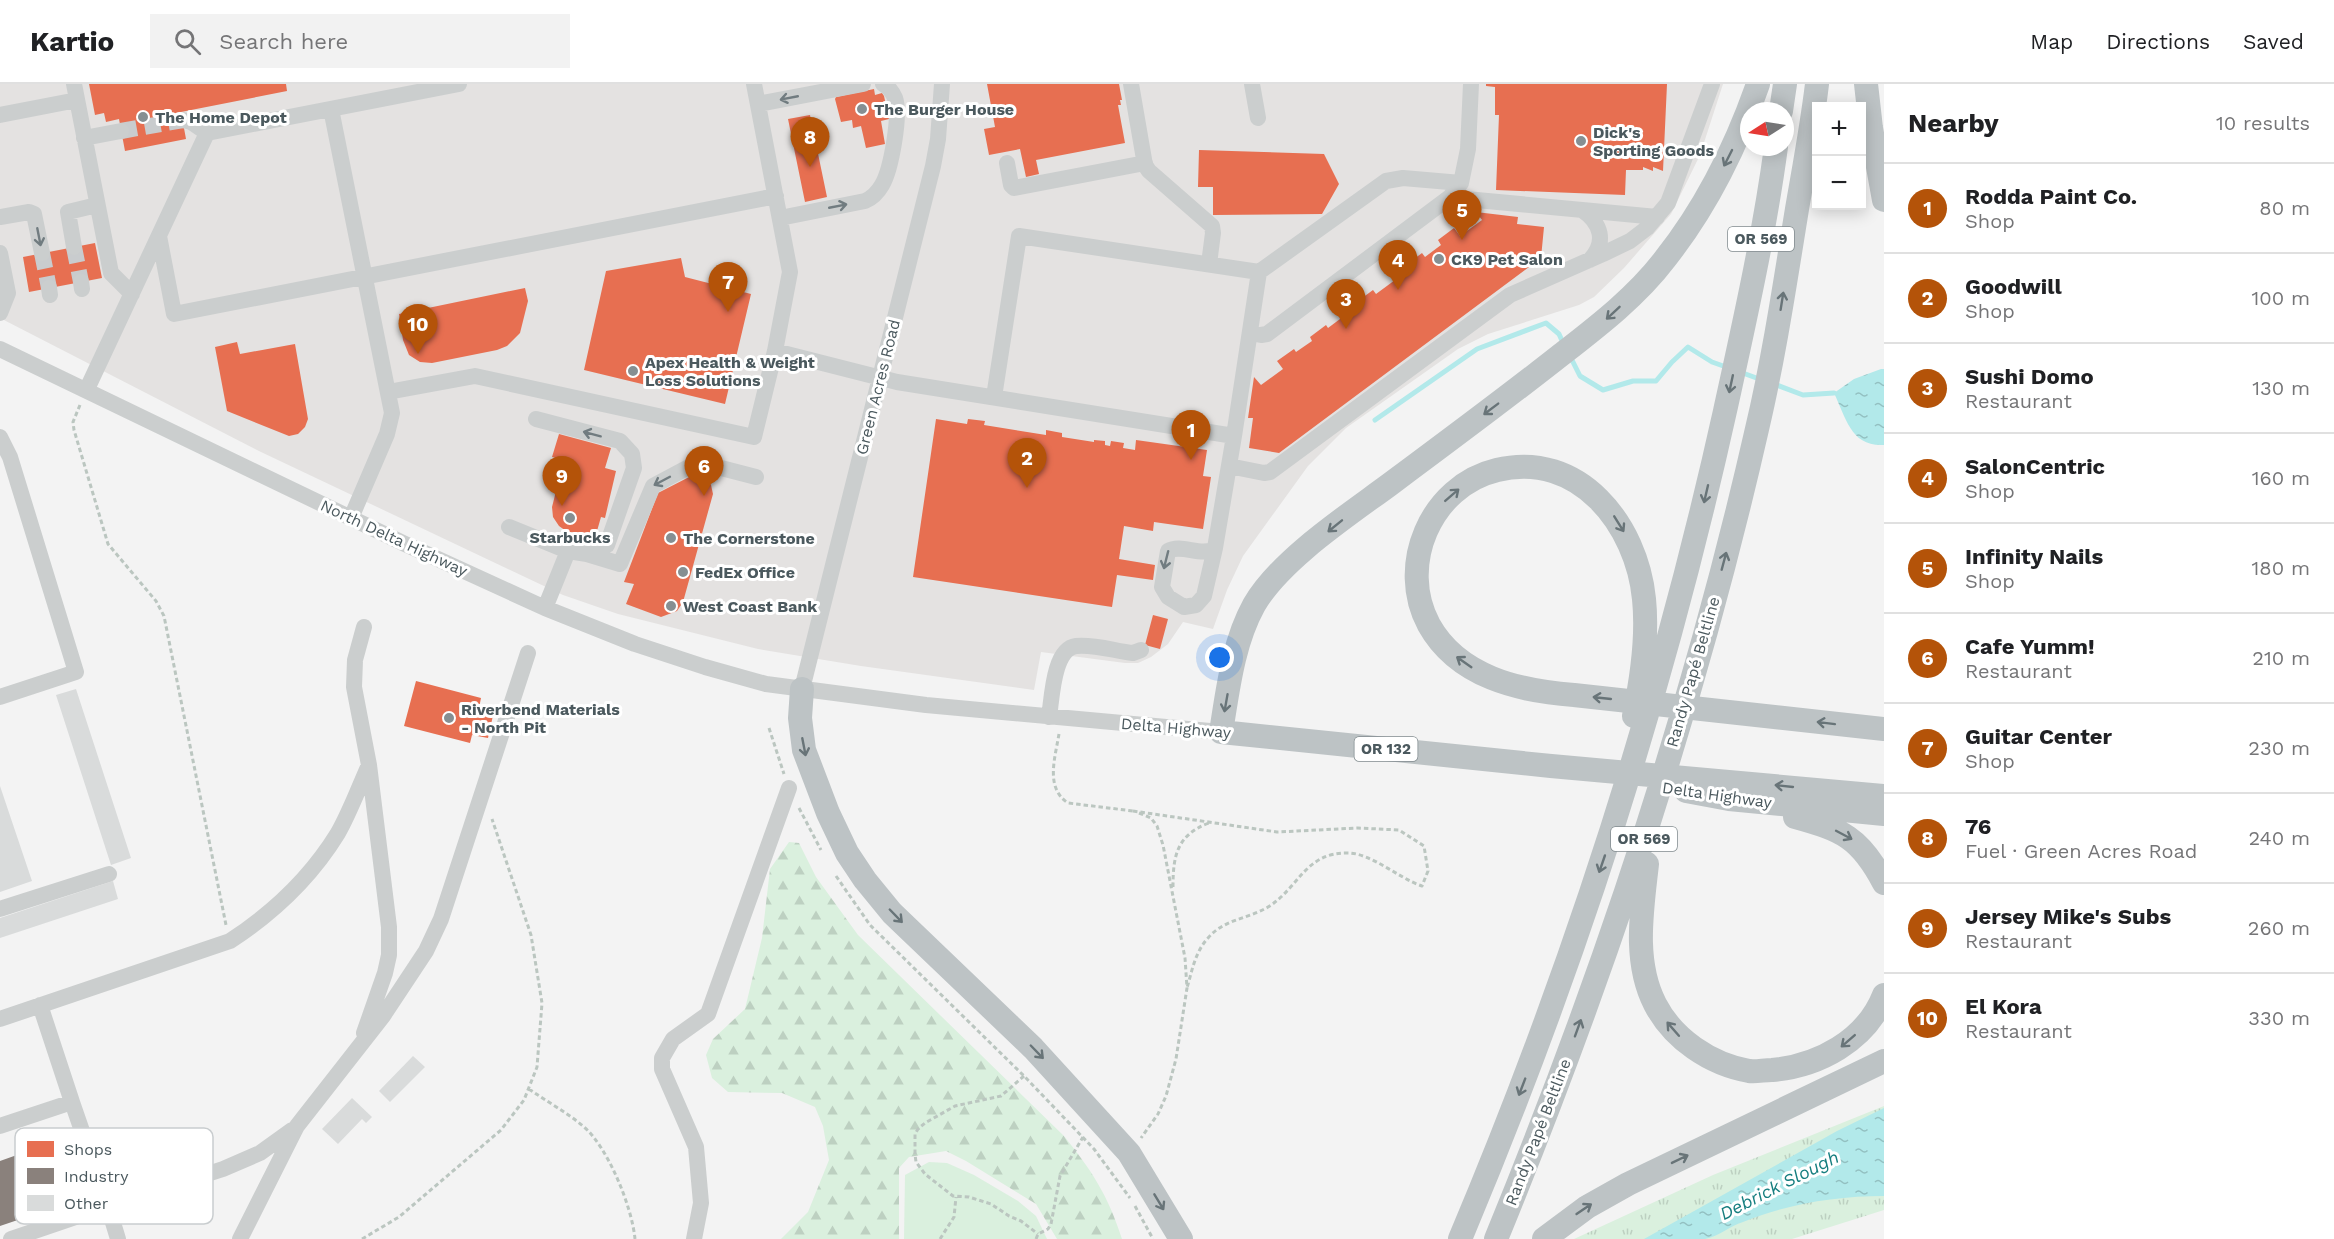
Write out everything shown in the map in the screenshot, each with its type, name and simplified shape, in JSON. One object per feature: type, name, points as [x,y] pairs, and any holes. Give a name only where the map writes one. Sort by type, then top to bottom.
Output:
[{"type":"highway","points":[[1221,732],[1236,652],[1254,605],[1268,586],[1296,557],[1538,374],[1642,285],[1664,260],[1696,216],[1732,151],[1758,84]]},
{"type":"highway","points":[[1783,102],[1785,84]]},
{"type":"highway","name":"Randy Papé Beltline","points":[[1496,1239],[1576,1033],[1652,817],[1725,556],[1758,428],[1772,358],[1817,84]]},
{"type":"highway","points":[[1866,84],[1871,128],[1884,200]]},
{"type":"highway","name":"Randy Papé Beltline","points":[[1460,1239],[1540,1042],[1611,836],[1660,677],[1743,331],[1774,156]]},
{"type":"highway","points":[[1611,836],[1644,660],[1644,598],[1637,561],[1630,543],[1611,511],[1598,497],[1579,483],[1543,468],[1496,470],[1482,475],[1457,490],[1446,500],[1428,524],[1421,540],[1416,577],[1418,597],[1434,633],[1445,647],[1478,672],[1517,687],[1574,695],[1743,713],[1884,729]]},
{"type":"highway","points":[[802,689],[800,717],[804,750],[828,813],[847,853],[865,880],[899,919],[1034,1048],[1129,1153],[1181,1239]]},
{"type":"highway","name":"Delta Highway","points":[[1221,732],[1551,766],[1884,814]]},
{"type":"highway","points":[[1728,790],[1848,836],[1858,843],[1869,857],[1884,883]]},
{"type":"highway","name":"Delta Highway","points":[[1728,790],[1884,796]]},
{"type":"highway","points":[[1652,817],[1642,905],[1642,955],[1649,990],[1655,1005],[1683,1041],[1700,1053],[1734,1067],[1751,1071],[1783,1069],[1835,1052],[1874,1015],[1884,995]]},
{"type":"highway","points":[[1544,1239],[1587,1207],[1628,1184],[1884,1061]]},
{"type":"street","points":[[183,120],[191,122],[207,133],[459,84]]},
{"type":"street","points":[[388,392],[475,376],[754,437],[775,351],[790,272],[753,84]]},
{"type":"street","points":[[758,104],[863,84]]},
{"type":"street","points":[[780,218],[865,201],[876,194],[886,177],[897,113],[895,98],[890,89],[883,84]]},
{"type":"street","name":"Green Acres Road","points":[[802,689],[933,166],[938,139],[942,84]]},
{"type":"street","points":[[1131,84],[1145,163],[1149,171],[1212,226],[1209,264]]},
{"type":"street","points":[[1252,84],[1258,118]]},
{"type":"street","points":[[1250,333],[1267,334],[1458,188],[1468,149],[1471,84]]},
{"type":"street","points":[[1229,466],[1264,473],[1270,472],[1510,295],[1630,241],[1647,228],[1670,199],[1712,84]]},
{"type":"street","points":[[0,115],[75,92],[111,273],[132,294]]},
{"type":"street","points":[[331,109],[392,413],[391,424],[351,518]]},
{"type":"street","points":[[84,138],[121,131]]},
{"type":"street","points":[[87,389],[207,133]]},
{"type":"street","points":[[1007,163],[1011,185],[1014,188],[1145,163]]},
{"type":"street","points":[[994,397],[1018,236],[1259,272],[1386,181],[1403,177],[1458,188],[1470,200],[1657,217]]},
{"type":"street","points":[[159,236],[174,314],[776,196]]},
{"type":"street","points":[[74,247],[68,212],[97,205]]},
{"type":"street","points":[[1582,210],[1597,224],[1600,237],[1598,249],[1589,260]]},
{"type":"street","points":[[0,217],[29,212],[34,214],[42,253]]},
{"type":"street","points":[[0,253],[8,292],[0,313]]},
{"type":"street","points":[[1215,548],[1259,272]]},
{"type":"street","name":"North Delta Highway","points":[[0,349],[351,518],[545,608],[635,644],[705,667],[766,684],[802,689]]},
{"type":"street","points":[[775,351],[880,379],[1234,436]]},
{"type":"street","points":[[536,418],[620,441],[632,454],[634,468],[607,545],[587,554]]},
{"type":"street","points":[[0,437],[10,457],[76,672],[0,697]]},
{"type":"street","points":[[509,527],[568,551],[620,564],[653,486],[698,462],[756,477]]},
{"type":"street","points":[[545,608],[568,551]]},
{"type":"street","points":[[360,1045],[389,955],[389,927],[369,765],[354,687],[355,660],[364,627]]},
{"type":"street","points":[[1055,717],[1057,667],[1065,651],[1076,646],[1132,653],[1141,650]]},
{"type":"street","points":[[240,1239],[297,1126],[383,1016],[426,951],[441,919],[528,653]]},
{"type":"street","name":"Delta Highway","points":[[802,689],[926,705],[1221,732]]},
{"type":"street","points":[[0,1018],[230,941],[253,926],[300,885],[338,832],[369,765]]},
{"type":"street","points":[[694,1239],[701,1203],[696,1147],[662,1069],[662,1058],[673,1040],[708,1014],[789,788]]},
{"type":"street","points":[[0,909],[109,874]]},
{"type":"street","points":[[40,1005],[81,1128]]},
{"type":"street","points":[[0,1126],[72,1102]]},
{"type":"street","points":[[213,1172],[260,1153],[297,1126]]},
{"type":"street","points":[[11,1239],[55,1224]]},
{"type":"street","points":[[113,1224],[118,1239]]},
{"type":"path","points":[[87,389],[73,422],[74,430],[108,544],[156,601],[164,616],[230,941]]},
{"type":"path","points":[[1055,717],[1053,778],[1055,790],[1060,798],[1068,803],[1276,832],[1358,828],[1399,830],[1424,846],[1428,871],[1422,886],[1408,881],[1364,856],[1350,853],[1333,854],[1319,859],[1305,869],[1283,896],[1267,907],[1229,921],[1208,937],[1197,954],[1187,988],[1176,1059],[1166,1096],[1158,1114],[1129,1153]]},
{"type":"path","points":[[363,1239],[399,1217],[501,1130],[524,1100],[537,1067],[542,1003],[531,935],[483,790]]},
{"type":"path","points":[[1133,811],[1151,818],[1157,826],[1185,958],[1187,988]]},
{"type":"path","points":[[1173,894],[1178,849],[1184,839],[1196,828],[1211,822]]},
{"type":"path","points":[[1024,1076],[1001,1096],[955,1106],[918,1129],[915,1134],[916,1162],[925,1174],[956,1196],[969,1197],[991,1204],[1021,1221],[1038,1234]]},
{"type":"path","points":[[529,1089],[585,1127],[596,1142],[625,1194],[634,1225],[634,1239]]},
{"type":"path","points":[[1036,1239],[1038,1234],[1048,1229],[1051,1224],[1060,1176],[1083,1137]]},
{"type":"path","points":[[940,1239],[954,1217],[956,1196]]},
{"type":"shaded area","points":[[0,84],[1723,84],[1700,155],[1671,214],[1624,268],[1594,297],[1579,305],[1488,334],[1458,349],[1346,428],[1308,466],[1243,556],[1227,590],[1213,629],[1183,622],[1168,644],[1151,657],[1138,663],[1041,652],[1034,690],[758,649],[618,614],[563,595],[261,452],[0,318]]},
{"type":"green space","points":[[789,842],[799,843],[816,877],[858,935],[1064,1136],[1098,1184],[1111,1209],[1122,1239],[1057,1239],[1036,1204],[946,1151],[909,1157],[899,1168],[899,1239],[781,1239],[808,1212],[829,1160],[823,1126],[815,1107],[782,1093],[728,1092],[712,1078],[706,1055],[713,1039],[745,1009],[762,938],[770,869]]},
{"type":"green space","points":[[1884,1106],[1884,1210],[1792,1239],[1574,1239],[1713,1175]]},
{"type":"green space","points":[[929,1162],[947,1163],[974,1175],[1018,1201],[1036,1216],[1047,1239],[904,1239],[905,1175]]},
{"type":"water","points":[[1884,369],[1884,445],[1864,441],[1857,436],[1846,421],[1834,393],[1854,379]]},
{"type":"water","name":"Debrick Slough","points":[[1884,1108],[1884,1196],[1830,1199],[1777,1210],[1705,1239],[1644,1239],[1837,1131]]},
{"type":"building: Shops","name":"The Home Depot","points":[[89,84],[286,84],[287,91],[181,112],[186,139],[125,151],[119,119],[106,122],[104,113],[95,115]]},
{"type":"building: Shops","points":[[987,84],[1119,84],[1122,100],[1120,100],[1121,105],[1118,105],[1125,143],[1036,160],[1039,174],[1026,177],[1020,149],[989,155],[984,129],[995,127]]},
{"type":"building: Shops","name":"Dick's Sporting Goods","points":[[1486,84],[1667,84],[1663,171],[1653,167],[1653,171],[1643,167],[1643,170],[1626,170],[1625,195],[1496,190],[1499,115],[1495,115],[1495,87],[1486,86]]},
{"type":"building: Shops","name":"The Burger House","points":[[874,89],[875,95],[882,93],[884,96],[889,119],[881,121],[885,144],[866,148],[861,126],[853,128],[852,120],[841,122],[835,99]]},
{"type":"building: Shops","points":[[810,115],[827,197],[805,202],[788,119]]},
{"type":"building: Shops","points":[[1199,150],[1324,154],[1339,184],[1322,214],[1213,215],[1213,187],[1198,187]]},
{"type":"building: Shops","points":[[1476,212],[1518,217],[1517,224],[1544,227],[1541,258],[1279,453],[1249,448],[1253,418],[1248,418],[1254,377],[1261,385],[1283,369],[1277,361],[1294,349],[1296,352],[1312,341],[1310,337],[1326,325],[1328,328],[1360,304],[1358,301],[1373,290],[1376,294],[1410,269],[1406,265],[1422,253],[1425,257],[1441,245],[1438,240],[1454,228],[1460,236],[1482,220]]},
{"type":"building: Shops","points":[[95,243],[102,278],[29,292],[23,257]]},
{"type":"building: Shops","points":[[681,258],[685,277],[751,294],[725,404],[584,370],[606,271]]},
{"type":"building: Shops","points":[[525,288],[528,301],[520,333],[507,346],[432,363],[420,362],[409,355],[403,340],[399,314]]},
{"type":"building: Shops","points":[[237,342],[240,354],[295,344],[308,419],[305,427],[298,434],[289,436],[227,411],[215,347]]},
{"type":"building: Shops","points":[[936,419],[967,424],[968,419],[985,421],[984,425],[1046,435],[1046,430],[1062,433],[1062,437],[1094,442],[1094,440],[1105,441],[1105,445],[1110,446],[1111,441],[1124,443],[1123,448],[1135,450],[1136,440],[1207,450],[1203,476],[1211,477],[1203,529],[1154,522],[1153,531],[1124,526],[1119,559],[1155,565],[1153,580],[1117,575],[1112,607],[913,577]]},
{"type":"building: Shops","points":[[559,434],[611,448],[605,468],[616,471],[605,518],[601,517],[595,538],[566,531],[553,517],[552,507],[564,460],[552,457]]},
{"type":"building: Shops","name":"The Cornerstone","points":[[695,474],[711,485],[713,494],[683,602],[677,611],[661,617],[626,604],[634,584],[624,582],[658,493]]},
{"type":"building: Shops","points":[[1153,615],[1168,619],[1160,649],[1145,645]]},
{"type":"building: Shops","name":"Riverbend Materials - North Pit","points":[[416,681],[481,698],[479,708],[494,711],[488,738],[472,735],[470,743],[404,726]]},
{"type":"building: Industry","points":[[15,1156],[15,1221],[0,1226],[0,1161]]},
{"type":"building: Other","points":[[76,689],[131,858],[111,865],[56,695]]},
{"type":"building: Other","points":[[0,786],[32,881],[0,892]]},
{"type":"building: Other","points":[[113,881],[118,899],[0,938],[0,918]]},
{"type":"building: Other","points":[[413,1056],[425,1067],[390,1102],[379,1091]]},
{"type":"building: Other","points":[[352,1098],[372,1117],[366,1123],[362,1119],[338,1144],[322,1129]]},
{"type":"waterway","points":[[1375,420],[1477,349],[1546,323],[1559,334],[1564,345]]},
{"type":"waterway","points":[[1570,356],[1580,376],[1603,390],[1633,381],[1656,381],[1688,347],[1712,362],[1729,368]]},
{"type":"waterway","points":[[1740,372],[1762,380]]},
{"type":"waterway","points":[[1774,384],[1803,395],[1834,393]]},
{"type":"tunnel","points":[[121,131],[183,120]]},
{"type":"tunnel","points":[[74,247],[81,282]]},
{"type":"tunnel","points":[[42,253],[49,288]]},
{"type":"place","name":"The Burger House","points":[[862,109]]},
{"type":"place","name":"The Home Depot","points":[[143,117]]},
{"type":"place","name":"Dick's Sporting Goods","points":[[1581,141]]},
{"type":"place","name":"76","points":[[810,167]]},
{"type":"place","name":"Infinity Nails","points":[[1462,240]]},
{"type":"place","name":"CK9 Pet Salon","points":[[1439,259]]},
{"type":"place","name":"SalonCentric","points":[[1398,290]]},
{"type":"place","name":"Guitar Center","points":[[728,312]]},
{"type":"place","name":"Sushi Domo","points":[[1346,329]]},
{"type":"place","name":"El Kora","points":[[418,354]]},
{"type":"place","name":"Apex Health & Weight Loss Solutions","points":[[633,371]]},
{"type":"place","name":"Rodda Paint Co.","points":[[1191,460]]},
{"type":"place","name":"Goodwill","points":[[1027,488]]},
{"type":"place","name":"Cafe Yumm!","points":[[704,496]]},
{"type":"place","name":"Jersey Mike's Subs","points":[[562,506]]},
{"type":"place","name":"Starbucks","points":[[570,518]]},
{"type":"place","name":"The Cornerstone","points":[[671,538]]},
{"type":"place","name":"FedEx Office","points":[[683,572]]},
{"type":"place","name":"West Coast Bank","points":[[671,606]]},
{"type":"place","name":"Riverbend Materials - North Pit","points":[[449,718]]}]
